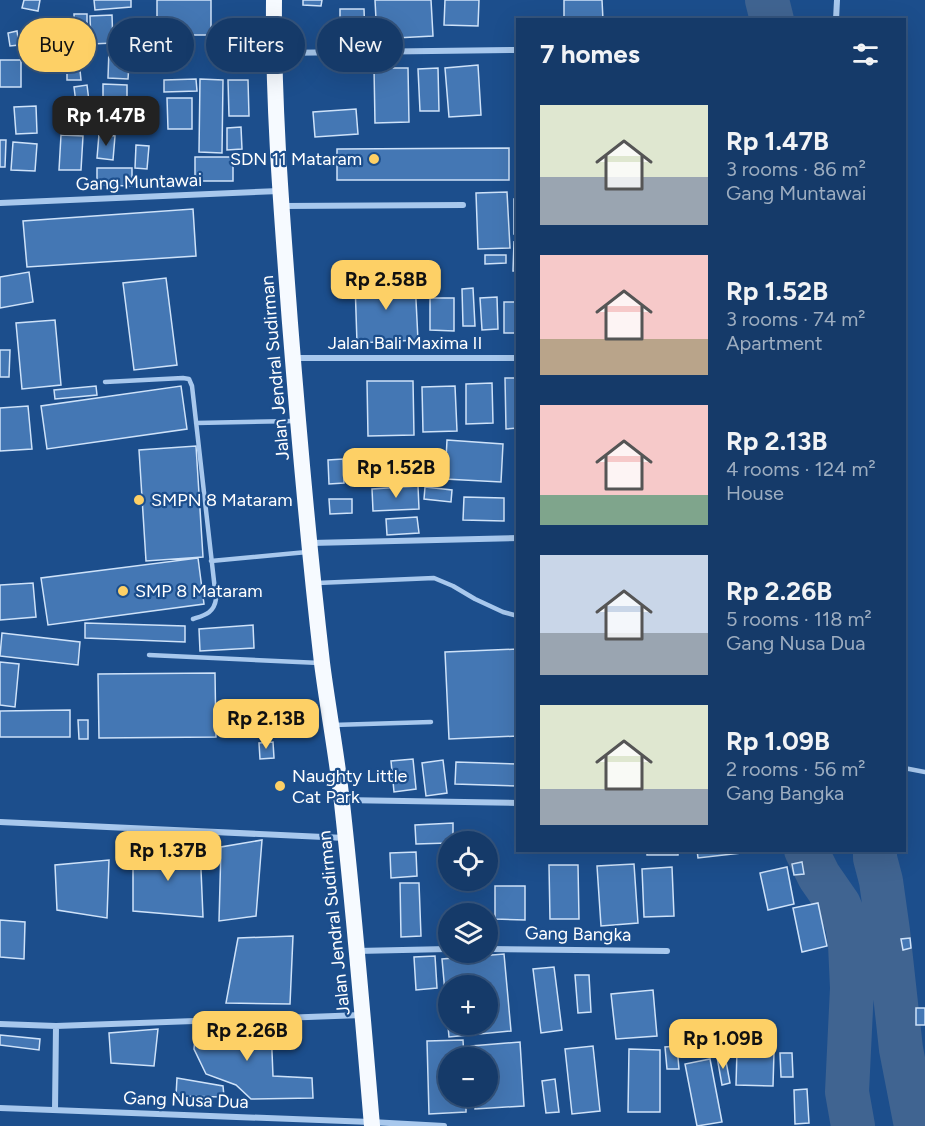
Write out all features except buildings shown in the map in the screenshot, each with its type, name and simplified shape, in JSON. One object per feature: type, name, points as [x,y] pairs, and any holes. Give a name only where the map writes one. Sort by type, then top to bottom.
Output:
[{"type":"highway","name":"Jalan Jendral Sudirman","points":[[274,0],[274,18]]},
{"type":"highway","name":"Jalan Jendral Sudirman","points":[[274,72],[280,199],[298,421],[322,663],[346,838],[371,1124]]},
{"type":"street","points":[[836,18],[837,0]]},
{"type":"street","points":[[305,53],[516,50]]},
{"type":"street","name":"Gang Muntawai","points":[[0,203],[280,199],[463,205]]},
{"type":"street","name":"Jalan Bali Maxima II","points":[[293,358],[516,358]]},
{"type":"street","points":[[310,547],[516,538]]},
{"type":"street","points":[[342,800],[516,803]]},
{"type":"street","points":[[0,822],[346,838]]},
{"type":"street","points":[[357,951],[438,949]]},
{"type":"street","name":"Gang Bangka","points":[[498,949],[667,951]]},
{"type":"street","points":[[0,1024],[56,1026],[363,1015]]},
{"type":"street","points":[[55,1110],[56,1026]]},
{"type":"street","name":"Gang Nusa Dua","points":[[0,1108],[444,1126]]},
{"type":"lane","points":[[105,382],[177,378],[189,379],[192,386],[216,599],[215,605],[208,613],[193,619]]},
{"type":"lane","points":[[196,423],[298,421]]},
{"type":"lane","points":[[211,561],[310,547]]},
{"type":"lane","points":[[314,583],[434,579],[453,586],[503,612],[516,615]]},
{"type":"lane","points":[[149,655],[322,663]]},
{"type":"lane","points":[[331,726],[431,722]]},
{"type":"lane","points":[[906,768],[925,772]]},
{"type":"waterway","points":[[767,0],[772,18]]},
{"type":"waterway","points":[[807,852],[819,876],[839,905],[847,925],[852,988],[847,1092],[853,1126]]},
{"type":"waterway","points":[[875,852],[888,931],[901,1049],[916,1126]]},
{"type":"place","name":"SDN 11 Mataram","points":[[374,159]]},
{"type":"place","name":"SMPN 8 Mataram","points":[[139,500]]},
{"type":"place","name":"SMP 8 Mataram","points":[[123,591]]},
{"type":"place","name":"Naughty Little Cat Park","points":[[280,786]]}]
